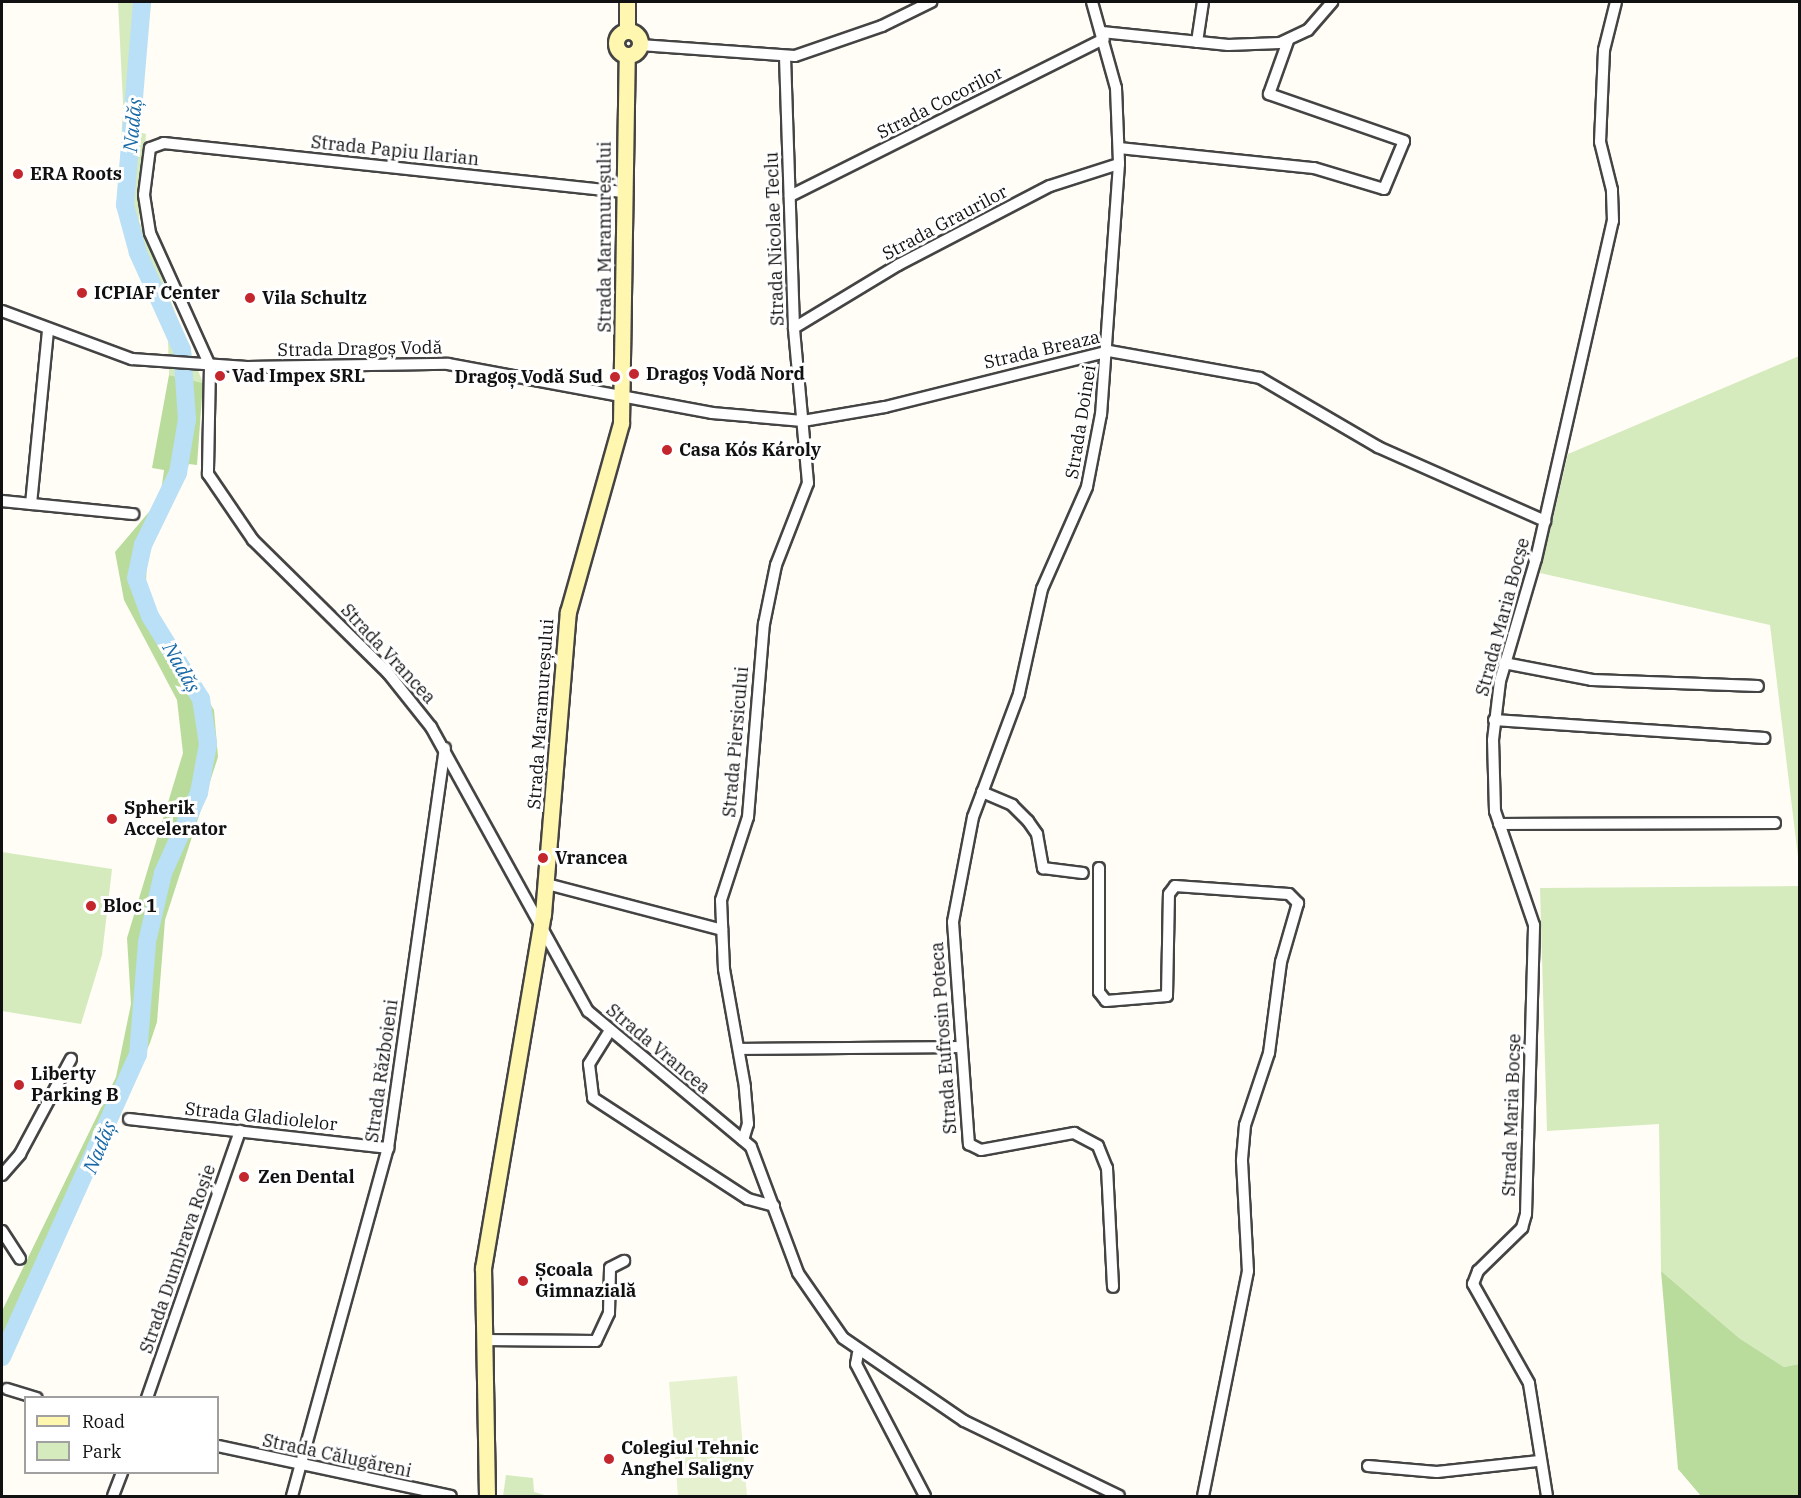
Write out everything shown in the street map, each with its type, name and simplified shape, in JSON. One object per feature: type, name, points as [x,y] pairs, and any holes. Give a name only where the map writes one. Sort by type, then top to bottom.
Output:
[{"type":"main road","name":"Strada Maramureșului","points":[[487,1497],[483,1340],[487,1233],[539,939],[538,915],[547,884],[568,612],[616,447],[623,398],[623,192],[627,56],[616,41],[627,31],[627,2]]},
{"type":"main road","points":[[627,31],[638,36],[640,45],[627,56]]},
{"type":"street","points":[[640,45],[785,56],[831,46],[931,2]]},
{"type":"street","name":"Strada Doinei","points":[[954,900],[982,792],[1019,694],[1045,582],[1088,487],[1109,351],[1119,148],[1116,88],[1092,2]]},
{"type":"street","points":[[1197,42],[1203,2]]},
{"type":"street","points":[[1103,36],[1197,42],[1288,41],[1308,30],[1332,2]]},
{"type":"street","name":"Strada Maria Bocșe","points":[[1547,1497],[1539,1461],[1533,1398],[1521,1361],[1479,1302],[1473,1284],[1478,1271],[1522,1227],[1526,1214],[1534,925],[1499,824],[1492,788],[1494,720],[1504,663],[1545,521],[1613,221],[1612,190],[1600,142],[1604,50],[1616,2]]},
{"type":"street","name":"Strada Cocorilor","points":[[790,196],[1103,36]]},
{"type":"street","points":[[1119,148],[1314,168],[1384,189],[1404,141],[1269,94],[1288,41]]},
{"type":"street","name":"Strada Nicolae Teclu","points":[[785,56],[794,328],[803,421]]},
{"type":"street","name":"Strada Papiu Ilarian","points":[[164,143],[623,192]]},
{"type":"street","name":"Strada Vrancea","points":[[164,143],[146,156],[148,223],[205,366],[207,454],[215,489],[253,540],[388,673],[445,748],[538,915]]},
{"type":"street","name":"Strada Graurilor","points":[[794,328],[898,265],[1050,186],[1119,164]]},
{"type":"street","name":"Strada Dragoș Vodă","points":[[2,311],[48,332],[130,358],[205,366],[448,364],[623,398]]},
{"type":"street","points":[[31,504],[48,332]]},
{"type":"street","name":"Strada Breaza","points":[[623,398],[803,421],[885,407],[1109,351],[1260,378],[1378,447],[1545,521]]},
{"type":"street","name":"Strada Piersicului","points":[[743,1140],[748,1124],[722,930],[723,886],[751,793],[764,624],[777,565],[808,483],[803,421]]},
{"type":"street","points":[[2,501],[133,514]]},
{"type":"street","points":[[1504,663],[1592,680],[1758,686]]},
{"type":"street","points":[[1494,720],[1764,738]]},
{"type":"street","name":"Strada Războieni","points":[[292,1497],[388,1148],[445,748]]},
{"type":"street","points":[[982,792],[1012,805],[1028,821],[1037,834],[1043,868],[1083,873]]},
{"type":"street","points":[[1499,824],[1775,823]]},
{"type":"street","points":[[1099,868],[1099,992],[1106,1001],[1167,996],[1169,894],[1175,886],[1289,894],[1298,903],[1281,962],[1269,1053],[1245,1125],[1242,1161],[1248,1270],[1203,1497]]},
{"type":"street","points":[[547,884],[722,930]]},
{"type":"street","name":"Strada Eufrosin Poteca","points":[[954,900],[958,1047],[972,1148],[1074,1133],[1098,1146],[1107,1168],[1113,1287]]},
{"type":"street","name":"Strada Vrancea","points":[[539,939],[579,1000],[609,1032],[743,1140],[757,1156],[798,1273],[858,1353]]},
{"type":"street","points":[[609,1032],[589,1064],[592,1098],[748,1199],[774,1206]]},
{"type":"street","points":[[739,1049],[958,1047]]},
{"type":"street","points":[[2,1174],[20,1154],[71,1059]]},
{"type":"street","name":"Strada Gladiolelor","points":[[129,1119],[388,1148]]},
{"type":"street","name":"Strada Dumbrava Roșie","points":[[148,1396],[240,1131]]},
{"type":"street","points":[[2,1231],[20,1259]]},
{"type":"street","points":[[483,1340],[596,1341],[609,1313],[610,1268],[624,1261]]},
{"type":"street","points":[[925,1497],[856,1364],[858,1353],[964,1421],[1119,1497]]},
{"type":"street","points":[[7,1389],[30,1396]]},
{"type":"street","name":"Strada Călugăreni","points":[[219,1446],[300,1467],[451,1497]]},
{"type":"street","points":[[1368,1466],[1437,1472],[1539,1461]]},
{"type":"street","points":[[113,1497],[122,1474]]},
{"type":"green space","points":[[118,2],[151,2],[140,100],[139,132],[146,134],[139,221],[203,383],[169,375],[168,340],[118,212],[123,103]]},
{"type":"green space","points":[[1799,356],[1799,865],[1770,625],[1540,573],[1568,454]]},
{"type":"green space","points":[[169,375],[203,383],[197,465],[189,464],[147,556],[146,584],[153,612],[214,710],[218,757],[165,920],[157,1022],[150,1043],[2,1365],[2,1311],[116,1077],[131,1004],[127,938],[183,753],[177,700],[124,600],[115,552],[160,499],[164,470],[152,468]]},
{"type":"green space","points":[[2,852],[112,869],[102,955],[81,1024],[2,1011]]},
{"type":"green space","points":[[1799,886],[1799,1364],[1784,1367],[1739,1338],[1661,1271],[1659,1124],[1547,1131],[1540,888]]},
{"type":"green space","points":[[1661,1271],[1739,1338],[1784,1367],[1799,1364],[1799,1496],[1701,1496],[1678,1469]]},
{"type":"green space","points":[[737,1376],[747,1496],[678,1496],[669,1382]]},
{"type":"green space","points":[[506,1475],[533,1478],[534,1492],[548,1496],[503,1496]]},
{"type":"waterway","name":"Nadăș","points":[[2,1357],[138,1055],[147,942],[163,873],[199,793],[208,744],[201,699],[150,616],[136,578],[143,545],[178,473],[187,419],[182,350],[138,253],[125,205],[142,2]]},
{"type":"place","name":"ERA Roots","points":[[18,174]]},
{"type":"place","name":"ICPIAF Center","points":[[82,293]]},
{"type":"place","name":"Vila Schultz","points":[[250,298]]},
{"type":"place","name":"Dragoș Vodă Nord","points":[[634,374]]},
{"type":"place","name":"Vad Impex SRL","points":[[220,376]]},
{"type":"place","name":"Dragoș Vodă Sud","points":[[615,377]]},
{"type":"place","name":"Casa Kós Károly","points":[[667,450]]},
{"type":"place","name":"Spherik Accelerator","points":[[112,819]]},
{"type":"place","name":"Vrancea","points":[[543,858]]},
{"type":"place","name":"Bloc 1","points":[[91,906]]},
{"type":"place","name":"Liberty Parking B","points":[[19,1085]]},
{"type":"place","name":"Zen Dental","points":[[244,1177]]},
{"type":"place","name":"Școala Gimnazială","points":[[523,1281]]},
{"type":"place","name":"Colegiul Tehnic Anghel Saligny","points":[[609,1459]]}]
